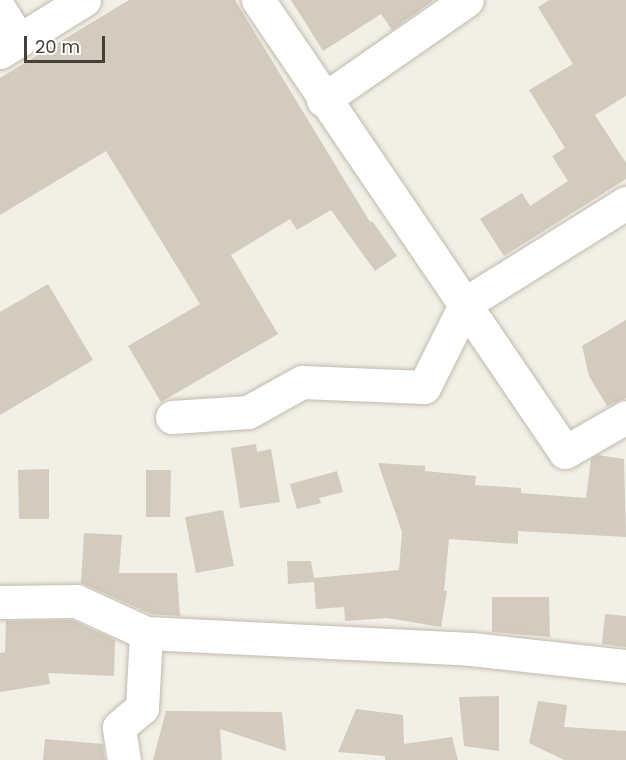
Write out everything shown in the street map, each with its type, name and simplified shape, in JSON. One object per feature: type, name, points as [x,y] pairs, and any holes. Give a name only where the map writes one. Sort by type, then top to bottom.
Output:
[{"type":"street","points":[[0,10],[9,46],[84,0]]},
{"type":"street","points":[[258,0],[324,100],[466,303],[565,453],[626,417]]},
{"type":"street","points":[[324,100],[467,0]]},
{"type":"street","points":[[172,417],[248,412],[302,382],[424,387],[466,303],[626,203]]},
{"type":"street","points":[[0,602],[76,601],[146,633],[471,649],[626,666]]},
{"type":"street","points":[[124,760],[119,727],[142,708],[146,633]]},
{"type":"building","points":[[129,0],[235,0],[370,222],[372,221],[397,256],[375,271],[331,210],[297,230],[290,219],[231,255],[278,334],[161,402],[128,346],[200,304],[106,151],[0,215],[0,78]]},
{"type":"building","points":[[291,0],[434,0],[392,30],[381,14],[323,51]]},
{"type":"building","points":[[549,0],[626,0],[626,96],[595,115],[626,163],[626,179],[504,256],[480,219],[522,193],[530,206],[568,181],[552,156],[565,148],[529,90],[573,64],[538,7]]},
{"type":"building","points":[[48,284],[93,360],[0,415],[0,312]]},
{"type":"building","points":[[626,320],[626,398],[607,406],[589,376],[582,346]]},
{"type":"building","points":[[256,444],[257,452],[271,449],[280,502],[240,508],[231,448]]},
{"type":"building","points":[[597,455],[624,459],[626,537],[518,531],[518,544],[449,539],[444,591],[447,591],[441,627],[387,618],[345,621],[344,607],[316,609],[314,582],[288,584],[287,561],[311,561],[314,578],[399,570],[402,532],[378,463],[425,466],[425,471],[476,476],[475,485],[521,488],[521,493],[586,498],[591,459]]},
{"type":"building","points":[[49,469],[49,519],[19,519],[18,470]]},
{"type":"building","points":[[146,470],[171,470],[170,517],[146,517]]},
{"type":"building","points":[[337,471],[343,492],[319,498],[321,503],[297,509],[290,484]]},
{"type":"building","points":[[223,510],[234,566],[196,573],[185,517]]},
{"type":"building","points":[[84,533],[122,535],[119,573],[177,573],[180,616],[151,614],[81,583]]},
{"type":"building","points":[[492,597],[549,597],[550,637],[492,632]]},
{"type":"building","points":[[605,614],[626,616],[626,647],[602,644]]},
{"type":"building","points":[[72,620],[115,640],[114,676],[48,673],[50,684],[0,692],[0,653],[5,652],[6,621]]},
{"type":"building","points":[[499,696],[499,751],[464,746],[459,697]]},
{"type":"building","points":[[538,701],[567,705],[564,727],[626,731],[626,760],[564,760],[529,743]]},
{"type":"building","points":[[356,709],[403,715],[404,744],[452,737],[458,760],[385,760],[385,756],[338,752]]},
{"type":"building","points":[[166,711],[282,712],[286,751],[220,729],[222,760],[153,760]]},
{"type":"building","points":[[45,739],[103,744],[105,760],[43,760]]}]
